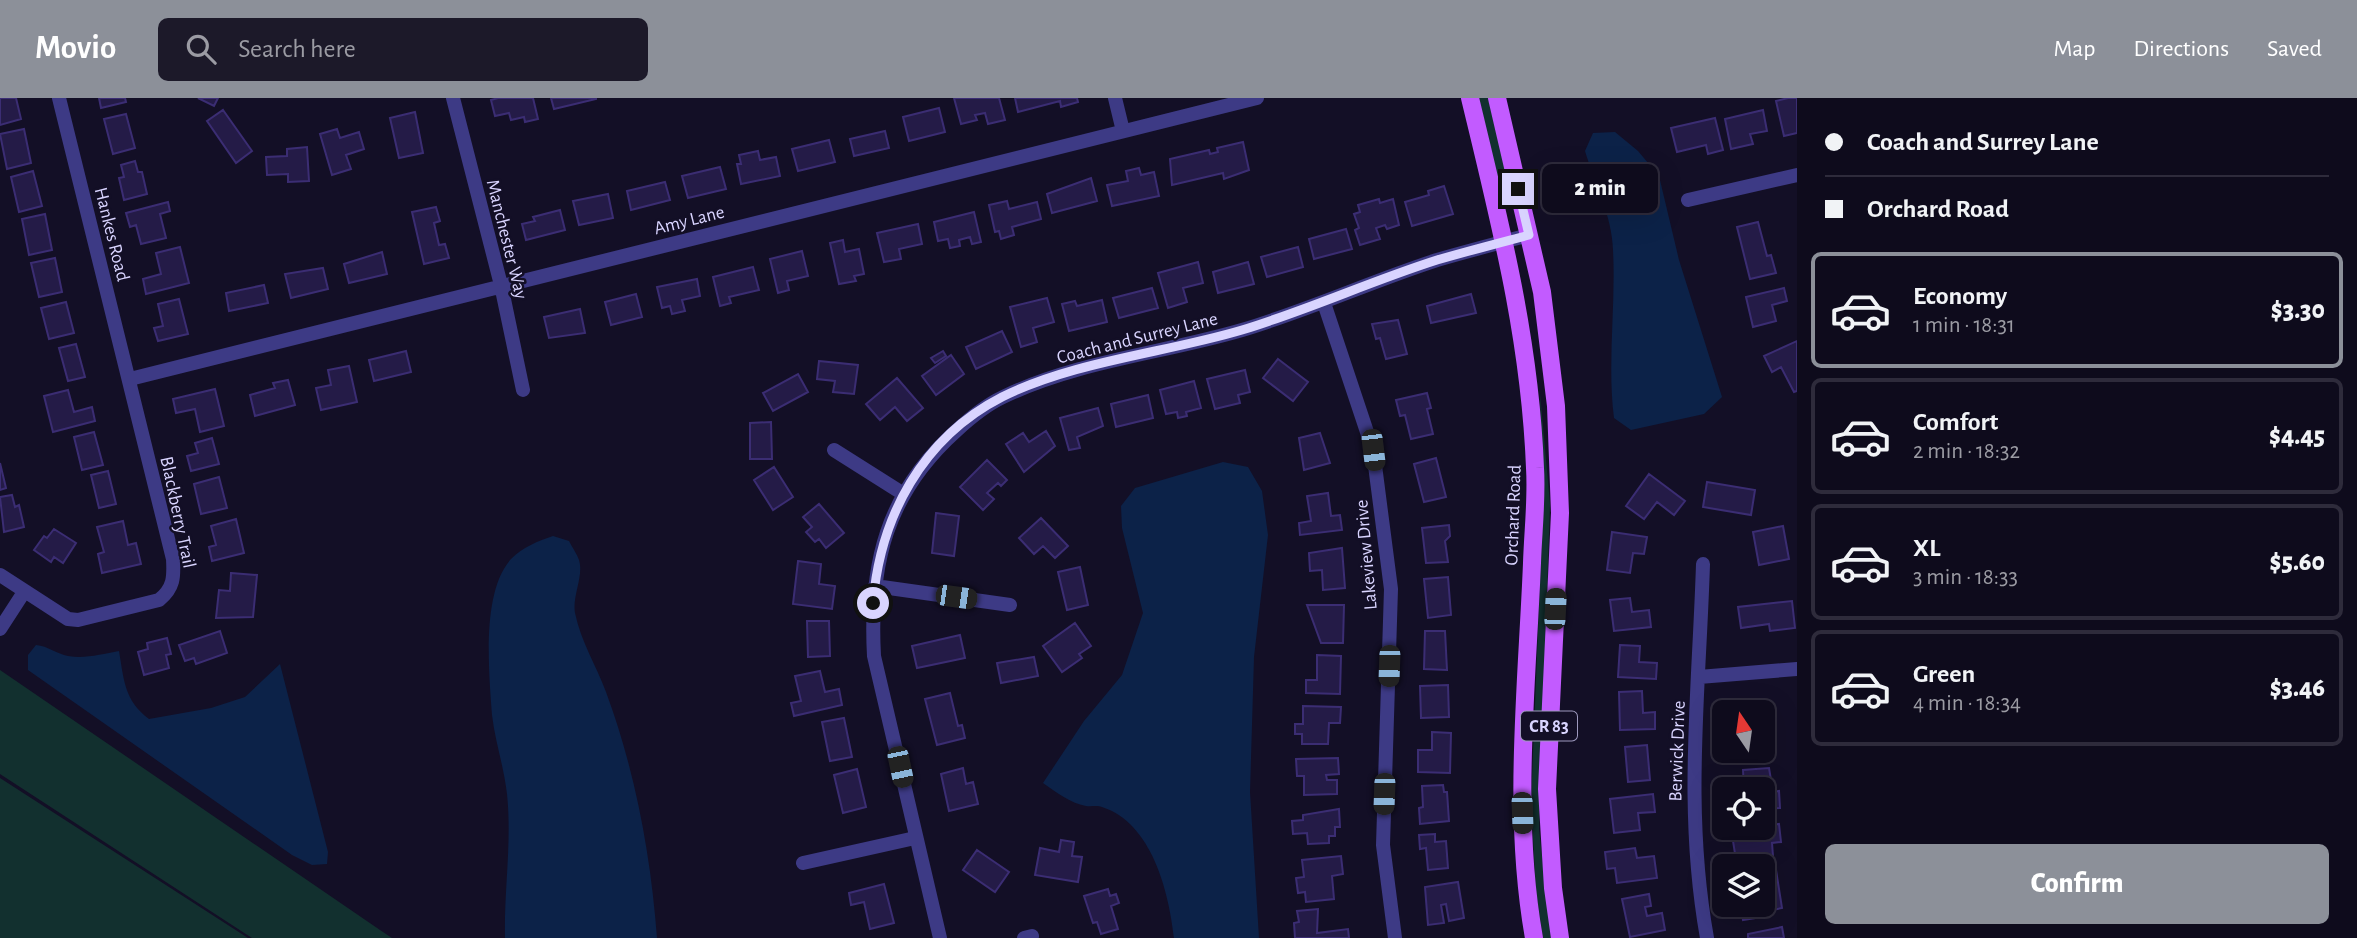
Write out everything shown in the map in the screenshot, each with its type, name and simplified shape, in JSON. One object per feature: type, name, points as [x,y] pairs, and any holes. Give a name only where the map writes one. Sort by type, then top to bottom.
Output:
[{"type":"main road","name":"Orchard Road","points":[[1470,98],[1517,294],[1526,360],[1535,470],[1522,794],[1524,851],[1534,938]]},
{"type":"main road","name":"CR 83","points":[[1497,98],[1542,292],[1556,406],[1560,513],[1547,789],[1553,888],[1560,938]]},
{"type":"street","name":"Hankes Road","points":[[60,98],[130,379]]},
{"type":"street","name":"Manchester Way","points":[[453,98],[501,285],[523,390]]},
{"type":"street","points":[[1115,98],[1123,131]]},
{"type":"street","name":"Amy Lane","points":[[130,379],[1257,98]]},
{"type":"street","points":[[1688,200],[1797,175]]},
{"type":"street","name":"Coach and Surrey Lane","points":[[940,938],[874,656],[872,620],[875,586],[885,536],[902,493],[931,453],[965,423],[1001,397],[1054,377],[1241,330],[1324,303],[1436,261],[1529,235]]},
{"type":"street","name":"Lakeview Drive","points":[[1324,303],[1373,450],[1391,589],[1382,845],[1395,938]]},
{"type":"street","name":"Blackberry Trail","points":[[0,575],[68,619],[78,620],[159,600],[168,593],[174,579],[173,559],[130,379]]},
{"type":"street","points":[[834,450],[902,493]]},
{"type":"street","name":"Berwick Drive","points":[[1703,565],[1699,677],[1692,749],[1694,827],[1707,938]]},
{"type":"street","points":[[875,586],[1010,605]]},
{"type":"street","points":[[0,629],[24,592]]},
{"type":"street","points":[[1699,677],[1797,669]]},
{"type":"street","points":[[803,863],[915,838]]},
{"type":"green space","points":[[1479,98],[1488,98],[1509,186],[1508,200],[1503,201]]},
{"type":"green space","points":[[1540,393],[1550,504],[1539,829],[1551,938],[1543,938],[1536,892],[1531,802],[1543,509]]},
{"type":"green space","points":[[0,670],[392,938],[252,938],[0,774]]},
{"type":"green space","points":[[0,778],[248,938],[0,938]]},
{"type":"water","points":[[1615,132],[1638,151],[1659,176],[1679,260],[1722,397],[1704,414],[1631,430],[1614,418],[1611,376],[1614,271],[1612,237],[1585,151],[1593,133]]},
{"type":"water","points":[[1223,462],[1248,467],[1262,491],[1268,535],[1254,657],[1250,792],[1259,938],[1174,938],[1168,900],[1155,861],[1134,828],[1119,815],[1100,806],[1086,806],[1074,802],[1043,783],[1084,721],[1122,675],[1143,613],[1122,528],[1121,506],[1135,488]]},
{"type":"water","points":[[553,536],[569,541],[579,560],[575,613],[616,722],[633,782],[651,876],[657,938],[505,938],[508,812],[506,784],[492,715],[489,655],[491,612],[501,573],[511,559],[531,545]]},
{"type":"water","points":[[36,645],[74,657],[119,651],[130,697],[149,719],[211,708],[245,697],[280,664],[328,852],[327,864],[312,865],[292,855],[28,670],[28,655]]},
{"type":"building","points":[[0,98],[16,98],[21,119],[0,125]]},
{"type":"building","points":[[99,98],[125,98],[126,102],[101,108]]},
{"type":"building","points":[[198,98],[218,98],[214,106]]},
{"type":"building","points":[[533,98],[538,119],[525,122],[524,117],[511,120],[509,113],[495,116],[491,100]]},
{"type":"building","points":[[551,98],[596,98],[596,99],[554,109]]},
{"type":"building","points":[[954,98],[999,98],[1005,120],[988,124],[985,113],[975,115],[977,120],[961,124]]},
{"type":"building","points":[[1015,98],[1077,98],[1078,102],[1061,107],[1060,101],[1018,112]]},
{"type":"building","points":[[1797,98],[1797,133],[1784,136],[1776,101]]},
{"type":"building","points":[[939,108],[945,132],[909,141],[903,117]]},
{"type":"building","points":[[223,110],[252,151],[236,163],[207,121]]},
{"type":"building","points":[[1763,110],[1767,131],[1750,134],[1753,144],[1731,149],[1725,119]]},
{"type":"building","points":[[415,112],[423,153],[399,158],[390,118]]},
{"type":"building","points":[[126,114],[135,148],[113,154],[104,119]]},
{"type":"building","points":[[1715,118],[1723,150],[1708,154],[1706,145],[1677,152],[1671,128]]},
{"type":"building","points":[[24,129],[31,163],[7,169],[0,134]]},
{"type":"building","points":[[337,129],[340,138],[359,132],[364,149],[346,155],[351,169],[332,175],[320,134]]},
{"type":"building","points":[[885,131],[889,148],[854,156],[850,139]]},
{"type":"building","points":[[829,140],[835,162],[798,171],[792,149]]},
{"type":"building","points":[[1243,142],[1249,170],[1224,179],[1223,173],[1172,185],[1170,159],[1209,150],[1210,154],[1218,152],[1217,148]]},
{"type":"building","points":[[307,147],[309,181],[288,182],[288,174],[267,175],[266,157],[287,156],[287,149]]},
{"type":"building","points":[[758,151],[760,160],[776,157],[780,176],[741,184],[737,164],[741,164],[739,155]]},
{"type":"building","points":[[135,161],[138,172],[142,172],[147,194],[124,200],[119,178],[124,177],[121,165]]},
{"type":"building","points":[[720,167],[726,189],[688,198],[682,176]]},
{"type":"building","points":[[1139,168],[1141,175],[1154,172],[1159,196],[1112,206],[1107,185],[1128,181],[1126,171]]},
{"type":"building","points":[[33,171],[42,206],[19,212],[11,177]]},
{"type":"building","points":[[1091,178],[1097,201],[1052,213],[1047,194]]},
{"type":"building","points":[[665,182],[670,200],[631,210],[627,191]]},
{"type":"building","points":[[1444,186],[1453,214],[1412,226],[1405,202],[1429,195],[1428,191]]},
{"type":"building","points":[[608,194],[613,218],[579,225],[573,201]]},
{"type":"building","points":[[1379,199],[1380,203],[1393,199],[1399,225],[1387,229],[1385,225],[1376,228],[1380,239],[1360,245],[1355,230],[1359,228],[1354,214],[1360,212],[1358,205]]},
{"type":"building","points":[[1007,201],[1009,209],[1037,202],[1041,219],[1012,227],[1014,235],[1001,239],[999,231],[995,232],[989,205]]},
{"type":"building","points":[[168,202],[170,211],[160,214],[166,238],[141,244],[136,225],[130,227],[126,213]]},
{"type":"building","points":[[436,207],[440,221],[434,223],[439,245],[445,244],[449,258],[424,264],[412,212]]},
{"type":"building","points":[[560,210],[565,230],[526,240],[522,224],[535,221],[533,217]]},
{"type":"building","points":[[974,212],[981,242],[972,244],[970,237],[959,240],[960,246],[950,248],[948,239],[938,241],[934,222]]},
{"type":"building","points":[[45,214],[52,250],[29,255],[22,219]]},
{"type":"building","points":[[1758,222],[1767,256],[1771,255],[1776,273],[1750,279],[1737,227]]},
{"type":"building","points":[[918,224],[922,244],[899,249],[901,259],[884,262],[877,233]]},
{"type":"building","points":[[1346,229],[1352,249],[1314,259],[1309,239]]},
{"type":"building","points":[[843,240],[845,252],[859,249],[864,274],[854,276],[856,281],[839,284],[830,243]]},
{"type":"building","points":[[180,247],[189,283],[146,294],[143,279],[161,274],[156,253]]},
{"type":"building","points":[[1298,247],[1303,267],[1267,277],[1261,257]]},
{"type":"building","points":[[802,251],[808,276],[787,281],[789,290],[778,293],[770,259]]},
{"type":"building","points":[[382,252],[387,274],[349,283],[344,264]]},
{"type":"building","points":[[55,258],[62,292],[39,297],[31,263]]},
{"type":"building","points":[[1198,262],[1203,283],[1183,288],[1187,302],[1168,308],[1158,273]]},
{"type":"building","points":[[1248,262],[1254,284],[1218,293],[1213,272]]},
{"type":"building","points":[[753,267],[759,290],[729,297],[731,303],[720,306],[713,277]]},
{"type":"building","points":[[323,268],[328,289],[291,298],[285,274]]},
{"type":"building","points":[[697,279],[700,296],[682,300],[685,311],[672,314],[670,306],[662,308],[657,287]]},
{"type":"building","points":[[264,285],[268,303],[229,311],[226,293]]},
{"type":"building","points":[[1152,288],[1158,308],[1119,318],[1113,298]]},
{"type":"building","points":[[1784,288],[1787,301],[1772,305],[1776,321],[1753,327],[1746,297]]},
{"type":"building","points":[[636,294],[642,317],[611,325],[605,302]]},
{"type":"building","points":[[1471,294],[1476,313],[1431,323],[1427,306]]},
{"type":"building","points":[[1047,298],[1054,322],[1033,328],[1037,342],[1021,347],[1010,307]]},
{"type":"building","points":[[179,299],[188,334],[158,341],[154,328],[163,326],[158,304]]},
{"type":"building","points":[[1102,300],[1107,322],[1069,331],[1062,304],[1075,301],[1077,306]]},
{"type":"building","points":[[66,302],[74,333],[49,339],[41,308]]},
{"type":"building","points":[[580,309],[585,333],[549,338],[544,317]]},
{"type":"building","points":[[1398,320],[1407,354],[1386,359],[1380,338],[1376,339],[1372,324]]},
{"type":"building","points":[[1002,331],[1012,352],[976,369],[966,347]]},
{"type":"building","points":[[1797,341],[1797,391],[1794,392],[1781,367],[1772,372],[1764,356]]},
{"type":"building","points":[[76,344],[85,377],[68,381],[59,348]]},
{"type":"building","points":[[406,351],[411,372],[374,381],[369,360]]},
{"type":"building","points":[[943,351],[946,356],[935,363],[931,358]]},
{"type":"building","points":[[951,355],[964,374],[936,395],[922,376]]},
{"type":"building","points":[[1278,359],[1308,382],[1293,401],[1263,378]]},
{"type":"building","points":[[819,361],[858,365],[854,394],[833,392],[835,381],[817,379]]},
{"type":"building","points":[[349,366],[357,402],[321,410],[316,388],[331,385],[328,370]]},
{"type":"building","points":[[1245,370],[1250,392],[1238,395],[1240,403],[1215,409],[1207,379]]},
{"type":"building","points":[[798,374],[808,392],[773,411],[763,393]]},
{"type":"building","points":[[897,378],[923,408],[907,421],[895,407],[880,420],[866,404]]},
{"type":"building","points":[[288,380],[295,405],[255,416],[250,395],[275,388],[273,383]]},
{"type":"building","points":[[1194,381],[1201,408],[1186,412],[1187,416],[1178,418],[1177,412],[1166,414],[1160,390]]},
{"type":"building","points":[[215,389],[224,426],[200,432],[195,409],[176,413],[173,399]]},
{"type":"building","points":[[68,390],[74,412],[92,407],[95,421],[53,432],[44,396]]},
{"type":"building","points":[[1427,393],[1431,408],[1427,409],[1433,434],[1411,439],[1405,415],[1400,416],[1396,400]]},
{"type":"building","points":[[1148,395],[1153,418],[1116,427],[1111,404]]},
{"type":"building","points":[[1098,408],[1103,426],[1077,437],[1080,448],[1069,450],[1060,418]]},
{"type":"building","points":[[771,422],[772,459],[750,459],[750,423]]},
{"type":"building","points":[[1046,431],[1055,446],[1024,472],[1006,444],[1023,433],[1029,442]]},
{"type":"building","points":[[94,432],[103,465],[82,470],[74,437]]},
{"type":"building","points":[[1320,433],[1330,463],[1304,470],[1299,438]]},
{"type":"building","points":[[212,438],[219,464],[191,471],[187,456],[198,453],[195,443]]},
{"type":"building","points":[[1436,458],[1446,497],[1424,502],[1414,464]]},
{"type":"building","points":[[987,460],[1007,480],[1001,486],[998,483],[987,493],[994,499],[983,510],[960,487]]},
{"type":"building","points":[[0,463],[6,488],[0,490]]},
{"type":"building","points":[[774,467],[793,497],[773,510],[754,480]]},
{"type":"building","points":[[108,471],[116,504],[99,508],[91,475]]},
{"type":"building","points":[[1649,474],[1685,501],[1674,515],[1657,502],[1644,519],[1626,506]]},
{"type":"building","points":[[219,477],[227,508],[201,514],[194,484]]},
{"type":"building","points":[[1707,482],[1755,490],[1751,515],[1703,507]]},
{"type":"building","points":[[1328,493],[1331,516],[1340,515],[1342,530],[1300,535],[1299,523],[1311,521],[1307,496]]},
{"type":"building","points":[[12,495],[15,507],[19,505],[24,527],[4,532],[0,497]]},
{"type":"building","points":[[819,504],[844,533],[826,548],[819,539],[815,542],[806,532],[812,527],[803,517]]},
{"type":"building","points":[[936,513],[959,516],[954,556],[932,553]]},
{"type":"building","points":[[1041,518],[1068,546],[1055,558],[1043,546],[1034,554],[1019,538]]},
{"type":"building","points":[[236,519],[244,553],[212,561],[209,547],[216,545],[211,526]]},
{"type":"building","points":[[123,521],[128,545],[136,543],[141,564],[102,573],[98,554],[104,552],[97,527]]},
{"type":"building","points":[[1449,525],[1450,536],[1445,541],[1448,562],[1426,563],[1422,528]]},
{"type":"building","points":[[1783,526],[1789,559],[1759,565],[1753,532]]},
{"type":"building","points":[[54,529],[76,543],[63,563],[54,557],[51,562],[34,550],[44,536],[47,538]]},
{"type":"building","points":[[1612,532],[1647,537],[1644,554],[1633,553],[1630,573],[1607,570]]},
{"type":"building","points":[[1342,548],[1345,588],[1323,590],[1322,570],[1310,571],[1309,553]]},
{"type":"building","points":[[798,561],[821,564],[819,584],[835,586],[832,609],[793,604]]},
{"type":"building","points":[[1080,567],[1088,605],[1067,610],[1058,572]]},
{"type":"building","points":[[231,573],[257,575],[253,617],[216,618],[219,590],[230,591]]},
{"type":"building","points":[[1448,577],[1451,615],[1428,618],[1424,579]]},
{"type":"building","points":[[1630,598],[1632,612],[1649,610],[1651,627],[1614,631],[1610,600]]},
{"type":"building","points":[[1792,601],[1795,628],[1770,631],[1769,624],[1741,628],[1738,607]]},
{"type":"building","points":[[1307,605],[1344,605],[1343,643],[1321,643]]},
{"type":"building","points":[[807,621],[829,621],[830,656],[808,657]]},
{"type":"building","points":[[1075,623],[1091,646],[1079,654],[1082,658],[1062,672],[1043,646]]},
{"type":"building","points":[[220,631],[227,653],[196,664],[194,658],[185,661],[179,645]]},
{"type":"building","points":[[1425,631],[1445,631],[1447,670],[1424,669]]},
{"type":"building","points":[[960,635],[965,658],[917,668],[912,646]]},
{"type":"building","points":[[167,638],[171,654],[166,655],[169,668],[144,675],[138,652],[148,649],[147,643]]},
{"type":"building","points":[[1620,645],[1640,646],[1639,662],[1657,663],[1656,679],[1618,677]]},
{"type":"building","points":[[1317,655],[1341,656],[1340,694],[1306,693],[1306,680],[1317,680]]},
{"type":"building","points":[[1034,657],[1038,676],[1001,683],[997,663]]},
{"type":"building","points":[[820,671],[825,692],[839,689],[842,705],[794,716],[791,703],[801,701],[795,676]]},
{"type":"building","points":[[1448,685],[1449,717],[1421,718],[1420,686]]},
{"type":"building","points":[[1642,691],[1643,713],[1655,712],[1655,729],[1620,730],[1619,692]]},
{"type":"building","points":[[950,693],[958,726],[962,725],[965,738],[937,745],[925,699]]},
{"type":"building","points":[[1303,706],[1341,707],[1340,723],[1329,723],[1328,744],[1302,744],[1302,734],[1295,734],[1295,724],[1303,724]]},
{"type":"building","points":[[844,718],[852,757],[830,761],[822,722]]},
{"type":"building","points":[[1432,732],[1451,733],[1450,773],[1418,772],[1418,750],[1432,750]]},
{"type":"building","points":[[1647,745],[1650,780],[1628,782],[1625,747]]},
{"type":"building","points":[[1338,758],[1339,774],[1326,775],[1327,780],[1337,780],[1337,794],[1304,795],[1304,776],[1297,776],[1296,759]]},
{"type":"building","points":[[963,768],[966,784],[973,782],[978,804],[949,811],[941,774]]},
{"type":"building","points":[[1769,768],[1770,777],[1743,777],[1743,770]]},
{"type":"building","points":[[857,769],[866,807],[843,813],[834,775]]},
{"type":"building","points":[[1443,785],[1444,792],[1447,792],[1449,821],[1420,824],[1419,808],[1423,807],[1422,786]]},
{"type":"building","points":[[1779,791],[1780,808],[1775,808],[1775,792]]},
{"type":"building","points":[[1653,794],[1655,812],[1638,813],[1640,830],[1614,833],[1610,799]]},
{"type":"building","points":[[1339,809],[1340,827],[1335,827],[1335,836],[1329,836],[1329,843],[1308,844],[1307,833],[1293,834],[1292,821],[1303,820],[1303,815]]},
{"type":"building","points":[[1779,824],[1781,842],[1772,843],[1773,854],[1735,854],[1733,841],[1775,840],[1775,825]]},
{"type":"building","points":[[1435,834],[1435,842],[1446,841],[1448,868],[1428,870],[1426,848],[1420,849],[1419,835]]},
{"type":"building","points":[[1061,840],[1074,842],[1072,856],[1082,857],[1078,882],[1035,875],[1040,848],[1059,852]]},
{"type":"building","points":[[1635,848],[1637,858],[1654,856],[1657,878],[1617,883],[1615,868],[1607,869],[1605,852]]},
{"type":"building","points":[[977,850],[1009,872],[995,892],[963,870]]},
{"type":"building","points":[[1341,856],[1343,874],[1332,876],[1334,899],[1306,902],[1305,892],[1298,893],[1296,878],[1304,877],[1302,860]]},
{"type":"building","points":[[1775,870],[1782,908],[1775,909]]},
{"type":"building","points":[[1458,882],[1464,918],[1449,921],[1446,904],[1441,905],[1444,923],[1428,925],[1425,887]]},
{"type":"building","points":[[884,884],[894,923],[870,929],[864,902],[851,905],[849,893]]},
{"type":"building","points":[[1108,889],[1110,896],[1116,894],[1119,903],[1111,906],[1118,929],[1101,934],[1097,922],[1093,923],[1084,896]]},
{"type":"building","points":[[1649,894],[1651,906],[1645,907],[1647,916],[1662,913],[1665,930],[1630,937],[1622,899]]},
{"type":"building","points":[[1318,909],[1317,933],[1348,929],[1349,938],[1295,938],[1294,923],[1299,922],[1297,911]]},
{"type":"building","points":[[1782,927],[1784,938],[1748,938],[1748,934]]},
{"type":"route","points":[[873,603],[885,536],[902,493],[931,453],[965,423],[1001,397],[1054,377],[1241,330],[1324,303],[1436,261],[1529,235],[1518,189]]}]
